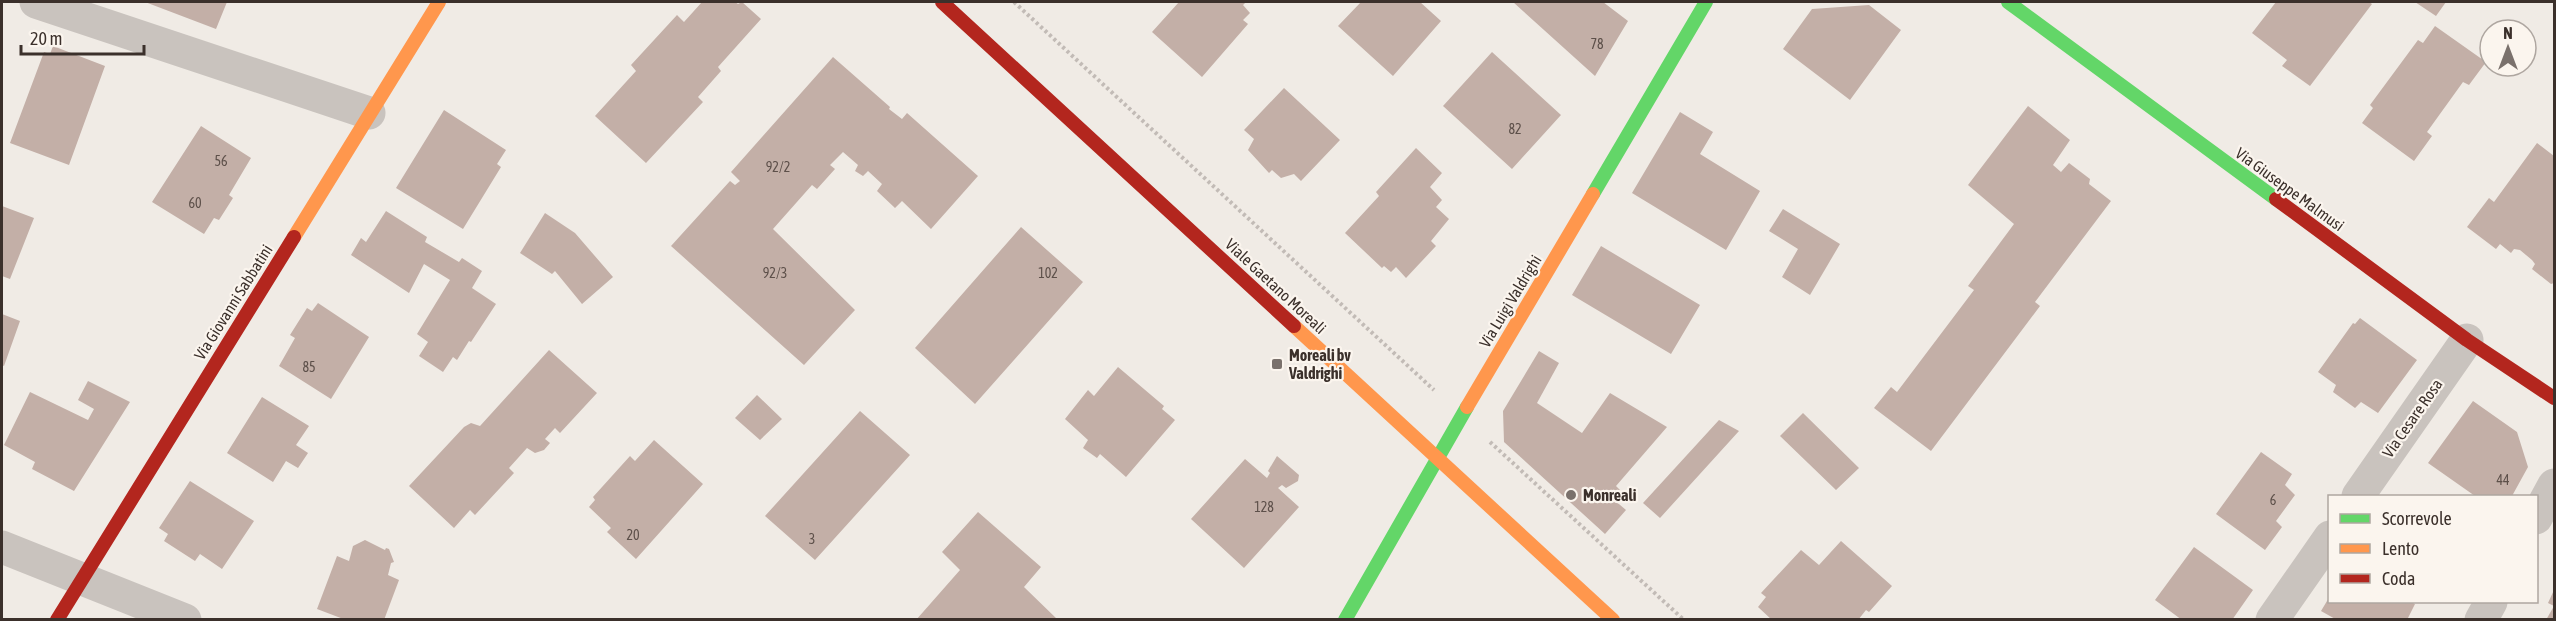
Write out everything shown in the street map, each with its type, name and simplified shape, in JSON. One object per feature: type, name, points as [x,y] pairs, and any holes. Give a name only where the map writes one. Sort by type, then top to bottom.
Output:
[{"type":"street","points":[[36,2],[369,113]]},
{"type":"street","name":"Via Giovanni Sabbatini","points":[[57,620],[439,2]]},
{"type":"street","name":"Viale Gaetano Moreali","points":[[942,2],[1613,620]]},
{"type":"street","name":"Via Luigi Valdrighi","points":[[1345,620],[1437,457],[1706,2]]},
{"type":"street","name":"Via Giuseppe Malmusi","points":[[2008,2],[2467,340],[2554,398]]},
{"type":"street","name":"Via Cesare Rosa","points":[[2359,495],[2467,340]]},
{"type":"street","points":[[2538,514],[2554,485]]},
{"type":"street","points":[[2272,620],[2328,540]]},
{"type":"street","points":[[2,547],[185,620]]},
{"type":"street","points":[[2481,620],[2490,603]]},
{"type":"path","points":[[1014,2],[1684,620]]},
{"type":"building","points":[[145,2],[227,2],[216,29]]},
{"type":"building","points":[[702,2],[735,2],[738,4],[742,2],[761,19],[718,67],[721,71],[698,97],[703,102],[646,163],[595,116],[636,71],[631,65],[677,15],[684,22]]},
{"type":"building","points":[[1179,2],[1246,2],[1243,5],[1250,13],[1243,20],[1248,24],[1202,77],[1152,32]]},
{"type":"building","points":[[1361,2],[1420,2],[1441,21],[1393,76],[1338,26]]},
{"type":"building","points":[[1513,2],[1603,2],[1628,21],[1595,76]]},
{"type":"building","points":[[2276,2],[2369,2],[2372,4],[2310,86],[2282,66],[2287,60],[2252,33]]},
{"type":"building","points":[[2415,2],[2446,2],[2436,16]]},
{"type":"building","points":[[1869,5],[1901,30],[1850,100],[1783,49],[1812,9]]},
{"type":"building","points":[[2435,26],[2478,56],[2478,73],[2469,85],[2463,82],[2427,132],[2432,136],[2414,161],[2362,123],[2373,108],[2370,105],[2418,40],[2423,43]]},
{"type":"building","points":[[53,46],[105,66],[69,165],[10,143],[44,52],[50,54]]},
{"type":"building","points":[[1492,52],[1561,115],[1512,169],[1443,106]]},
{"type":"building","points":[[833,57],[890,107],[889,109],[902,119],[907,113],[978,176],[931,229],[902,201],[895,208],[877,191],[882,184],[868,171],[863,176],[855,171],[858,165],[843,152],[830,165],[835,169],[817,189],[812,185],[773,229],[855,310],[804,365],[671,246],[730,181],[735,185],[740,181],[731,172]]},
{"type":"building","points":[[1284,88],[1340,140],[1301,181],[1294,174],[1281,178],[1272,170],[1269,173],[1248,150],[1254,139],[1244,130]]},
{"type":"building","points":[[2028,106],[2070,140],[2053,165],[2061,172],[2069,163],[2090,179],[2089,184],[2111,201],[2035,302],[2040,306],[1931,451],[1874,408],[1891,387],[1897,392],[1974,290],[1968,286],[2014,224],[1968,185]]},
{"type":"building","points":[[444,110],[506,150],[497,164],[501,167],[463,229],[396,188]]},
{"type":"building","points":[[1680,112],[1713,132],[1700,154],[1760,191],[1726,250],[1632,193]]},
{"type":"building","points":[[201,126],[251,158],[229,195],[233,198],[219,220],[214,218],[204,234],[152,202]]},
{"type":"building","points":[[2537,143],[2554,156],[2554,283],[2551,284],[2532,269],[2535,264],[2520,250],[2514,249],[2511,253],[2500,244],[2496,249],[2467,227],[2489,198],[2494,202]]},
{"type":"building","points":[[1416,148],[1442,173],[1430,187],[1442,200],[1436,207],[1449,219],[1431,241],[1436,246],[1406,278],[1396,267],[1391,272],[1384,266],[1382,268],[1345,233],[1379,196],[1376,192]]},
{"type":"building","points":[[2,206],[34,218],[10,279],[2,276]]},
{"type":"building","points":[[1783,209],[1840,244],[1810,295],[1782,277],[1798,249],[1769,231]]},
{"type":"building","points":[[386,211],[427,237],[425,242],[459,262],[462,258],[482,271],[472,288],[496,304],[457,360],[453,357],[443,372],[419,356],[428,342],[417,334],[450,280],[424,264],[409,293],[351,255],[361,238],[366,242]]},
{"type":"building","points":[[545,213],[575,233],[613,277],[582,304],[555,271],[552,274],[520,253]]},
{"type":"building","points":[[1021,227],[1083,282],[975,404],[915,348]]},
{"type":"building","points":[[1601,246],[1700,305],[1671,354],[1572,295]]},
{"type":"building","points":[[318,303],[369,337],[331,399],[279,366],[295,338],[290,335],[307,308],[312,311]]},
{"type":"building","points":[[2,314],[20,321],[4,366],[2,365]]},
{"type":"building","points":[[2360,318],[2417,360],[2378,413],[2361,402],[2355,408],[2333,392],[2336,385],[2318,372],[2353,323],[2355,324]]},
{"type":"building","points":[[549,350],[597,393],[560,433],[555,428],[545,439],[550,443],[544,450],[535,453],[527,448],[509,468],[514,473],[475,515],[470,510],[454,528],[409,486],[464,427],[471,423],[480,426]]},
{"type":"building","points":[[1539,351],[1559,363],[1537,403],[1582,433],[1610,393],[1667,427],[1616,486],[1620,490],[1613,499],[1626,510],[1605,534],[1504,442],[1503,411]]},
{"type":"building","points":[[1118,367],[1164,406],[1162,409],[1175,420],[1126,477],[1100,454],[1097,458],[1083,448],[1088,440],[1065,419],[1088,390],[1094,396]]},
{"type":"building","points":[[88,381],[130,402],[74,491],[32,469],[35,462],[4,445],[30,392],[88,420],[94,409],[78,400]]},
{"type":"building","points":[[757,395],[782,419],[760,440],[735,418]]},
{"type":"building","points":[[262,397],[309,426],[296,445],[308,453],[298,468],[286,461],[273,482],[227,453]]},
{"type":"building","points":[[2473,401],[2517,432],[2528,467],[2513,495],[2474,495],[2428,463]]},
{"type":"building","points":[[860,411],[910,455],[815,560],[765,516]]},
{"type":"building","points":[[1803,413],[1859,468],[1836,490],[1780,436]]},
{"type":"building","points":[[1719,420],[1739,431],[1660,518],[1643,503]]},
{"type":"building","points":[[654,440],[703,484],[636,559],[607,532],[611,528],[589,507],[595,500],[593,497],[630,456],[635,461]]},
{"type":"building","points":[[2261,452],[2292,474],[2285,485],[2295,495],[2276,521],[2282,527],[2265,550],[2216,514]]},
{"type":"building","points":[[1277,456],[1299,475],[1298,481],[1286,488],[1282,485],[1278,488],[1299,507],[1244,568],[1191,519],[1245,459],[1267,478],[1270,473],[1268,471]]},
{"type":"building","points":[[190,481],[254,521],[222,569],[200,554],[195,561],[164,541],[168,534],[159,528]]},
{"type":"building","points":[[978,512],[1041,567],[1024,587],[1058,620],[916,620],[960,570],[942,552]]},
{"type":"building","points":[[365,540],[385,550],[389,549],[394,562],[391,563],[388,575],[399,580],[384,620],[346,620],[317,609],[337,556],[349,561],[353,546]]},
{"type":"building","points":[[1841,541],[1892,586],[1869,612],[1866,610],[1858,620],[1772,620],[1758,607],[1766,597],[1761,593],[1801,550],[1819,565]]},
{"type":"building","points":[[2194,547],[2253,590],[2232,620],[2182,620],[2155,600]]},
{"type":"building","points":[[2554,590],[2554,606],[2548,603]]},
{"type":"building","points":[[2328,599],[2328,603],[2415,604],[2407,620],[2337,620],[2321,611]]},
{"type":"building","points":[[2554,606],[2554,620],[2546,620]]},
{"type":"traffic: fast","points":[[1593,194],[1706,2]]},
{"type":"traffic: fast","points":[[2008,2],[2276,199]]},
{"type":"traffic: fast","points":[[1345,620],[1467,407]]},
{"type":"traffic: slow","points":[[294,237],[439,2]]},
{"type":"traffic: slow","points":[[1467,407],[1593,194]]},
{"type":"traffic: slow","points":[[1294,326],[1613,620]]},
{"type":"traffic: jam","points":[[942,2],[1294,326]]},
{"type":"traffic: jam","points":[[2276,199],[2467,340],[2554,398]]},
{"type":"traffic: jam","points":[[57,620],[294,237]]},
{"type":"place","name":"Moreali bv Valdrighi","points":[[1277,364]]},
{"type":"place","name":"Monreali","points":[[1571,495]]}]
